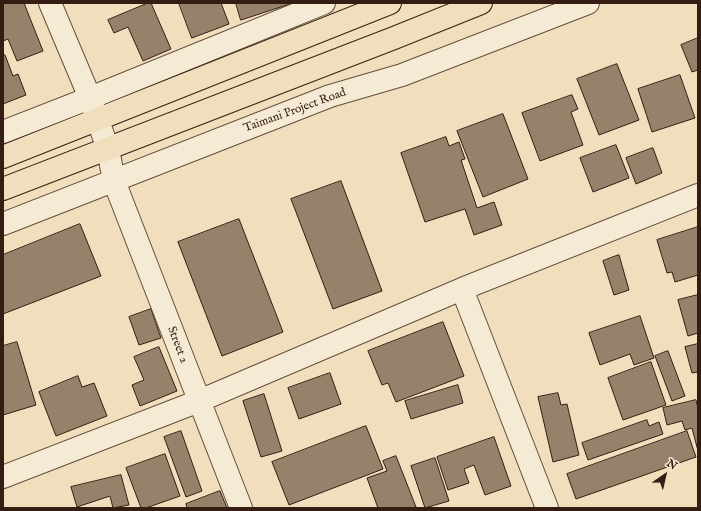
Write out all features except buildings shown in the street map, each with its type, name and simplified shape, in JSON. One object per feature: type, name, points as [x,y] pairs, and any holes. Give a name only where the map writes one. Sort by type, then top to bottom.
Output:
[{"type":"main road","points":[[3,157],[390,3]]},
{"type":"main road","points":[[3,189],[481,3]]},
{"type":"street","name":"Street 2","points":[[50,3],[90,98],[108,149],[114,181],[241,508]]},
{"type":"street","points":[[3,132],[324,3]]},
{"type":"street","name":"Taimani Project Road","points":[[3,224],[330,96],[402,75],[588,3]]},
{"type":"street","points":[[3,477],[199,401],[462,289],[698,195]]},
{"type":"street","points":[[462,289],[547,508]]}]
